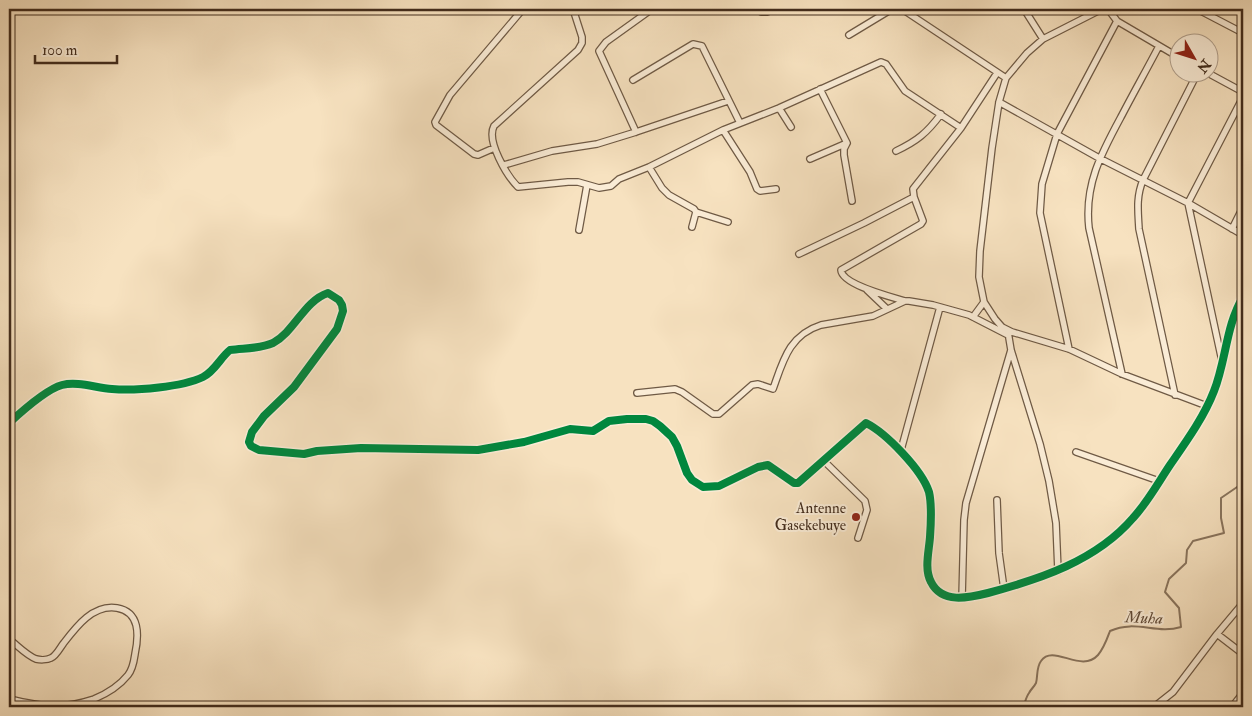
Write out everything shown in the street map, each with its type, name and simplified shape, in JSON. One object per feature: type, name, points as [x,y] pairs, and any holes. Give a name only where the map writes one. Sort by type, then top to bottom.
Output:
[{"type":"street","points":[[494,148],[478,155],[474,154],[436,125],[435,122],[450,95],[523,9]]},
{"type":"street","points":[[573,9],[582,38],[582,43],[578,50],[494,126],[491,134],[494,148],[518,187],[568,182],[599,188],[611,186],[619,179],[649,167],[722,130],[779,108],[883,62],[899,80],[905,91],[961,128]]},
{"type":"street","points":[[636,132],[599,51],[606,42],[652,9]]},
{"type":"street","points":[[759,9],[761,12],[767,12],[776,9]]},
{"type":"street","points":[[849,35],[892,9]]},
{"type":"street","points":[[902,9],[1006,78]]},
{"type":"street","points":[[1024,9],[1043,39]]},
{"type":"street","points":[[1058,571],[1056,523],[1045,462],[1011,350],[1008,332],[988,310],[984,302],[979,276],[980,251],[999,102],[1006,78],[1026,53],[1043,39],[1102,9]]},
{"type":"street","points":[[1108,9],[1117,21],[1170,52]]},
{"type":"street","points":[[1197,9],[1243,33]]},
{"type":"street","points":[[1069,349],[1040,213],[1042,184],[1057,134],[1117,21]]},
{"type":"street","points":[[633,80],[693,44],[698,44],[702,46],[740,123]]},
{"type":"street","points":[[1122,374],[1090,228],[1088,213],[1090,190],[1099,158],[1159,46]]},
{"type":"street","points":[[997,73],[961,128],[913,189],[923,221],[921,224],[841,270],[841,273],[845,279],[866,289],[905,301],[940,307],[972,316],[1008,332],[1069,349],[1122,374],[1207,406]]},
{"type":"street","points":[[1220,80],[1243,92]]},
{"type":"street","points":[[1175,395],[1139,229],[1138,191],[1193,82]]},
{"type":"street","points":[[820,90],[847,143]]},
{"type":"street","points":[[1222,364],[1188,203],[1243,97]]},
{"type":"street","points":[[504,165],[541,156],[552,151],[597,144],[728,101]]},
{"type":"street","points":[[999,102],[1099,158],[1188,203],[1243,235]]},
{"type":"street","points":[[779,108],[791,127]]},
{"type":"street","points":[[896,151],[914,143],[941,114]]},
{"type":"street","points":[[722,130],[750,172],[756,188],[760,191],[776,189]]},
{"type":"street","points":[[810,159],[847,143]]},
{"type":"street","points":[[847,143],[844,155],[852,201]]},
{"type":"street","points":[[649,167],[662,188],[669,195],[696,212],[728,222]]},
{"type":"street","points":[[579,230],[587,185]]},
{"type":"street","points":[[798,254],[914,197]]},
{"type":"street","points":[[1232,229],[1243,207]]},
{"type":"street","points":[[692,227],[696,212]]},
{"type":"street","points":[[866,289],[887,309]]},
{"type":"street","points":[[9,423],[28,407],[60,386],[76,384],[125,390],[177,385],[203,377],[214,369],[230,350],[263,347],[274,342],[288,330],[302,313],[328,293],[339,300],[342,305],[340,324],[306,374],[264,416],[252,432],[249,442],[254,448],[304,454],[317,451],[361,448],[478,450],[524,442],[570,429],[593,431],[610,421],[646,419],[660,426],[672,437],[687,473],[692,480],[703,487],[719,486],[768,465],[796,484],[866,423],[901,450],[926,485],[929,492],[928,568],[931,583],[944,596],[962,598],[1004,589],[1058,571],[1096,549],[1126,526],[1159,481],[1207,406],[1222,364],[1234,316],[1243,297]]},
{"type":"street","points":[[637,392],[675,389],[713,414],[719,414],[752,385],[758,384],[773,389],[780,367],[791,345],[813,328],[873,316],[905,301]]},
{"type":"street","points":[[972,316],[984,302]]},
{"type":"street","points":[[901,450],[940,307]]},
{"type":"street","points":[[980,320],[988,310]]},
{"type":"street","points":[[962,598],[966,503],[1011,350]]},
{"type":"street","points":[[1076,452],[1159,481]]},
{"type":"street","points":[[824,461],[865,501],[866,510],[858,538]]},
{"type":"street","points":[[997,500],[999,553],[1004,589]]},
{"type":"street","points":[[1154,707],[1173,692],[1243,603]]},
{"type":"street","points":[[9,639],[35,659],[45,660],[54,656],[79,625],[97,610],[106,607],[123,610],[130,615],[138,626],[138,640],[132,670],[114,688],[97,698],[69,706],[48,707],[9,699]]},
{"type":"street","points":[[1217,634],[1243,654]]},
{"type":"street","points":[[1232,707],[1243,693]]},
{"type":"waterway","name":"Muha","points":[[1023,707],[1036,683],[1039,664],[1046,656],[1060,656],[1076,661],[1091,660],[1102,649],[1110,631],[1129,626],[1163,629],[1181,627],[1179,608],[1165,592],[1169,579],[1186,563],[1187,550],[1193,541],[1224,533],[1221,518],[1221,498],[1243,483]]},
{"type":"cycle path","points":[[9,423],[42,396],[62,385],[81,384],[106,388],[146,389],[171,386],[203,377],[230,350],[268,345],[281,338],[312,302],[328,293],[339,300],[342,305],[343,311],[337,329],[294,387],[264,416],[252,432],[249,442],[251,446],[259,450],[304,454],[317,451],[361,448],[478,450],[524,442],[570,429],[593,431],[609,421],[646,419],[653,421],[672,437],[687,473],[692,480],[703,487],[719,486],[758,467],[768,465],[794,483],[798,483],[866,423],[893,443],[911,463],[925,483],[929,492],[931,508],[929,577],[936,589],[942,594],[964,598],[1008,588],[1066,566],[1102,546],[1133,518],[1152,493],[1205,410],[1214,391],[1233,319],[1243,297]]},
{"type":"place","name":"Antenne Gasekebuye","points":[[856,517]]}]
